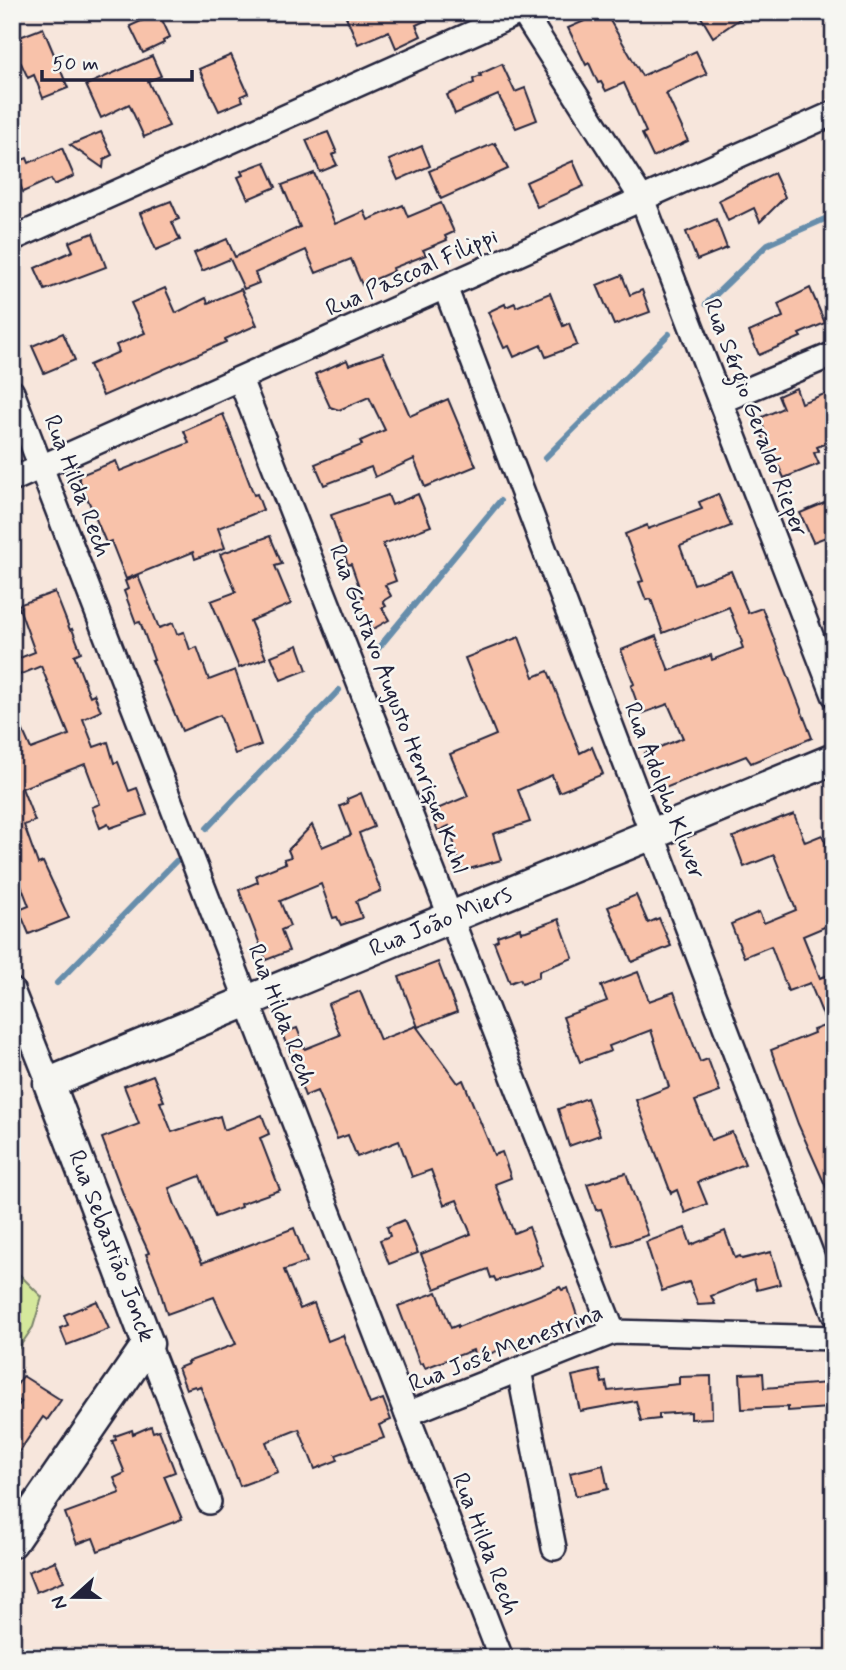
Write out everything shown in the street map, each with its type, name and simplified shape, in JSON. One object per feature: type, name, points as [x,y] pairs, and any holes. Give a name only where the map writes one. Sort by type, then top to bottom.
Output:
[{"type":"street","name":"Rua Sérgio Geraldo Rieper","points":[[522,12],[642,199],[834,695]]},
{"type":"street","points":[[12,239],[522,12]]},
{"type":"street","name":"Rua Pascoal Filippi","points":[[12,481],[834,113]]},
{"type":"street","name":"Rua Adolpho Kluver","points":[[445,287],[834,1314]]},
{"type":"street","points":[[721,401],[834,354]]},
{"type":"street","name":"Rua Gustavo Augusto Henrique Kuhl","points":[[240,379],[613,1332]]},
{"type":"street","name":"Rua Hilda Rech","points":[[12,392],[501,1658]]},
{"type":"street","name":"Rua João Miers","points":[[48,1083],[834,759]]},
{"type":"street","name":"Rua Sebastião Jonck","points":[[12,990],[209,1502]]},
{"type":"street","name":"Rua José Menestrina","points":[[407,1414],[613,1332],[834,1338]]},
{"type":"street","points":[[12,1542],[148,1344]]},
{"type":"street","points":[[519,1370],[554,1548]]},
{"type":"green space","points":[[12,1267],[42,1297],[33,1327],[12,1358]]},
{"type":"building","points":[[344,12],[444,12],[416,25],[421,36],[396,48],[389,31],[358,44]]},
{"type":"building","points":[[605,12],[642,76],[696,51],[707,74],[666,93],[688,141],[653,157],[642,134],[646,132],[624,83],[606,91],[601,82],[598,83],[589,63],[586,65],[568,28]]},
{"type":"building","points":[[698,12],[750,12],[713,37]]},
{"type":"building","points":[[159,13],[170,37],[163,41],[164,43],[143,53],[130,26]]},
{"type":"building","points":[[43,28],[68,88],[43,98],[34,75],[28,78],[21,63],[12,67],[12,40]]},
{"type":"building","points":[[231,55],[248,93],[241,96],[243,101],[219,111],[199,69]]},
{"type":"building","points":[[152,56],[161,76],[148,81],[169,126],[144,137],[129,104],[101,118],[86,85]]},
{"type":"building","points":[[502,64],[515,92],[525,88],[537,120],[516,128],[498,95],[455,114],[447,95],[474,83],[473,79],[481,76],[480,74]]},
{"type":"building","points":[[101,132],[112,155],[104,159],[103,168],[70,145]]},
{"type":"building","points":[[328,132],[337,153],[332,155],[337,165],[320,172],[306,140]]},
{"type":"building","points":[[495,143],[508,169],[441,199],[429,171]]},
{"type":"building","points":[[422,146],[430,166],[398,180],[389,160]]},
{"type":"building","points":[[62,148],[74,176],[54,185],[51,179],[23,192],[12,164],[27,158],[29,163]]},
{"type":"building","points":[[573,161],[584,186],[537,207],[526,182]]},
{"type":"building","points":[[265,162],[276,187],[248,199],[238,177],[243,175],[241,171]]},
{"type":"building","points":[[314,173],[335,224],[364,211],[368,220],[403,205],[408,217],[441,203],[454,232],[445,236],[447,240],[423,250],[426,255],[393,268],[394,271],[362,285],[351,259],[316,273],[306,250],[255,273],[259,283],[244,289],[230,259],[202,271],[194,253],[227,239],[235,257],[300,227],[282,185]]},
{"type":"building","points":[[774,173],[785,197],[760,222],[754,208],[728,221],[719,200]]},
{"type":"building","points":[[171,201],[179,219],[172,222],[180,240],[156,250],[140,213]]},
{"type":"building","points":[[716,219],[727,248],[697,260],[686,232]]},
{"type":"building","points":[[93,233],[106,267],[45,290],[35,268],[73,251],[69,242]]},
{"type":"building","points":[[622,275],[630,295],[642,290],[650,312],[614,325],[597,285]]},
{"type":"building","points":[[165,288],[176,313],[206,298],[208,303],[241,289],[257,325],[225,339],[226,342],[103,396],[89,365],[119,352],[116,345],[145,333],[131,303]]},
{"type":"building","points":[[810,288],[825,323],[799,334],[801,337],[759,355],[749,332],[783,317],[778,304]]},
{"type":"building","points":[[550,293],[563,326],[569,323],[577,345],[546,357],[541,345],[514,357],[509,346],[504,348],[488,312],[505,304],[506,307],[515,303],[516,307]]},
{"type":"building","points":[[63,333],[75,360],[44,373],[32,346]]},
{"type":"building","points":[[383,353],[410,416],[448,399],[476,466],[425,487],[414,459],[375,477],[371,467],[324,485],[315,464],[362,445],[360,441],[385,430],[369,397],[339,410],[330,407],[315,374],[347,360],[349,365]]},
{"type":"building","points":[[796,388],[801,403],[830,392],[834,400],[834,440],[817,447],[819,451],[814,453],[819,464],[784,478],[779,467],[775,468],[760,430],[764,429],[760,418],[783,408],[778,396]]},
{"type":"building","points":[[223,414],[254,495],[257,494],[263,510],[218,528],[225,548],[195,559],[193,552],[126,579],[111,541],[106,543],[78,476],[116,461],[120,471],[189,443],[184,431]]},
{"type":"building","points":[[418,494],[431,526],[383,544],[396,581],[385,585],[391,596],[383,601],[386,606],[382,608],[389,620],[373,629],[357,601],[363,598],[351,564],[348,565],[331,515],[388,495],[392,505]]},
{"type":"building","points":[[718,494],[731,526],[680,546],[694,584],[731,571],[748,613],[762,608],[812,738],[751,763],[746,756],[660,790],[645,753],[683,738],[668,704],[641,714],[631,686],[634,684],[621,650],[656,636],[669,671],[711,655],[712,660],[743,648],[729,607],[663,633],[651,599],[646,600],[639,582],[643,581],[625,534],[647,525],[648,529],[702,509],[699,502]]},
{"type":"building","points":[[834,499],[834,534],[813,542],[800,513]]},
{"type":"building","points":[[270,536],[282,564],[275,566],[291,604],[250,621],[266,658],[239,668],[211,601],[236,592],[220,554]]},
{"type":"building","points":[[138,576],[159,628],[173,623],[177,634],[184,632],[190,650],[197,647],[209,680],[235,670],[261,745],[235,754],[220,715],[182,731],[152,660],[140,622],[136,623],[124,591],[128,589],[125,581]]},
{"type":"building","points":[[55,592],[81,652],[74,655],[87,689],[90,696],[94,694],[101,711],[83,719],[94,747],[108,742],[114,763],[118,762],[129,791],[137,788],[147,815],[110,828],[108,824],[100,828],[92,807],[100,804],[85,764],[22,788],[35,821],[24,825],[38,864],[43,862],[69,918],[29,934],[19,910],[29,906],[12,862],[12,706],[31,749],[69,735],[41,666],[12,678],[12,661],[35,652],[18,605]]},
{"type":"building","points":[[519,637],[534,677],[548,671],[580,753],[592,747],[603,774],[559,792],[552,775],[518,790],[530,822],[493,834],[501,860],[462,871],[449,826],[438,831],[430,812],[468,796],[450,754],[496,735],[465,658]]},
{"type":"building","points":[[298,645],[307,670],[281,680],[271,656]]},
{"type":"building","points":[[361,793],[374,827],[359,833],[381,891],[356,901],[362,918],[341,925],[337,917],[333,918],[321,884],[280,901],[290,926],[281,930],[289,951],[266,960],[239,890],[258,882],[256,875],[286,863],[284,859],[291,857],[288,850],[312,825],[322,847],[351,835],[340,806],[348,803],[347,799]]},
{"type":"building","points":[[794,814],[805,842],[822,835],[830,852],[834,850],[834,923],[803,936],[820,978],[834,973],[834,1205],[798,1124],[771,1050],[827,1025],[810,983],[788,991],[771,946],[744,957],[731,924],[759,912],[764,923],[796,910],[774,855],[744,867],[733,837]]},
{"type":"building","points":[[636,895],[648,923],[659,918],[671,946],[632,962],[608,907]]},
{"type":"building","points":[[559,919],[573,958],[539,971],[539,977],[522,983],[520,979],[510,983],[494,942],[498,940],[497,936],[520,928],[521,932],[526,931]]},
{"type":"building","points":[[438,962],[457,1012],[418,1027],[399,977]]},
{"type":"building","points":[[638,972],[649,1001],[674,992],[700,1062],[708,1059],[720,1092],[695,1101],[711,1140],[732,1132],[745,1164],[698,1182],[707,1204],[685,1213],[677,1190],[671,1193],[636,1100],[669,1087],[651,1030],[609,1046],[611,1051],[580,1062],[563,1017],[607,1001],[601,986]]},
{"type":"building","points":[[360,991],[380,1040],[416,1026],[458,1083],[463,1080],[494,1155],[502,1152],[511,1178],[495,1184],[514,1233],[529,1227],[543,1266],[496,1281],[494,1277],[491,1278],[488,1269],[435,1289],[421,1254],[471,1234],[457,1200],[444,1205],[431,1170],[412,1177],[399,1141],[357,1157],[348,1135],[337,1139],[317,1091],[305,1096],[282,1033],[297,1028],[305,1049],[340,1035],[328,1004]]},
{"type":"building","points":[[153,1075],[164,1101],[160,1102],[172,1132],[220,1116],[224,1130],[262,1115],[269,1134],[260,1138],[280,1190],[240,1204],[241,1207],[215,1217],[200,1176],[169,1188],[175,1205],[202,1263],[294,1228],[307,1262],[284,1270],[300,1309],[314,1303],[328,1341],[343,1335],[370,1404],[383,1399],[391,1420],[379,1425],[384,1438],[336,1455],[338,1460],[315,1469],[299,1429],[266,1442],[278,1472],[240,1486],[200,1386],[186,1389],[178,1368],[188,1364],[187,1362],[236,1344],[214,1297],[167,1314],[146,1254],[149,1253],[102,1138],[139,1124],[124,1086]]},
{"type":"building","points":[[587,1098],[600,1135],[569,1146],[558,1109]]},
{"type":"building","points":[[626,1173],[648,1235],[614,1246],[601,1209],[596,1210],[587,1184]]},
{"type":"building","points":[[404,1220],[418,1253],[389,1264],[380,1240],[390,1236],[387,1227]]},
{"type":"building","points":[[685,1228],[691,1245],[725,1231],[735,1258],[740,1256],[742,1259],[771,1252],[780,1284],[757,1290],[754,1279],[711,1296],[715,1304],[698,1305],[689,1282],[662,1291],[646,1242]]},
{"type":"building","points":[[560,1287],[562,1290],[568,1288],[578,1319],[540,1337],[539,1335],[476,1359],[473,1350],[425,1368],[423,1363],[420,1364],[398,1306],[437,1292],[451,1328]]},
{"type":"building","points":[[97,1301],[109,1329],[67,1345],[60,1328],[68,1325],[64,1315]]},
{"type":"building","points":[[599,1370],[602,1383],[606,1382],[608,1391],[679,1384],[679,1377],[711,1376],[712,1418],[691,1419],[691,1412],[659,1414],[659,1419],[641,1421],[636,1401],[580,1411],[572,1376]]},
{"type":"building","points":[[763,1373],[764,1388],[828,1383],[828,1408],[788,1411],[788,1407],[742,1409],[740,1374]]},
{"type":"building","points":[[23,1376],[61,1400],[47,1420],[43,1417],[12,1462],[12,1414],[21,1402],[12,1396],[12,1392]]},
{"type":"building","points":[[151,1426],[153,1432],[159,1430],[175,1472],[164,1476],[182,1519],[98,1551],[93,1538],[77,1544],[65,1513],[120,1493],[114,1478],[125,1473],[112,1441],[116,1440],[115,1436],[132,1430],[133,1434]]},
{"type":"building","points":[[603,1465],[608,1489],[576,1496],[570,1473]]},
{"type":"building","points":[[55,1561],[64,1581],[36,1592],[28,1572]]},
{"type":"waterway","points":[[706,304],[768,244],[834,215]]},
{"type":"waterway","points":[[545,458],[669,334]]},
{"type":"waterway","points":[[376,651],[500,501]]},
{"type":"waterway","points":[[207,828],[339,690]]},
{"type":"waterway","points":[[57,983],[176,861]]}]
